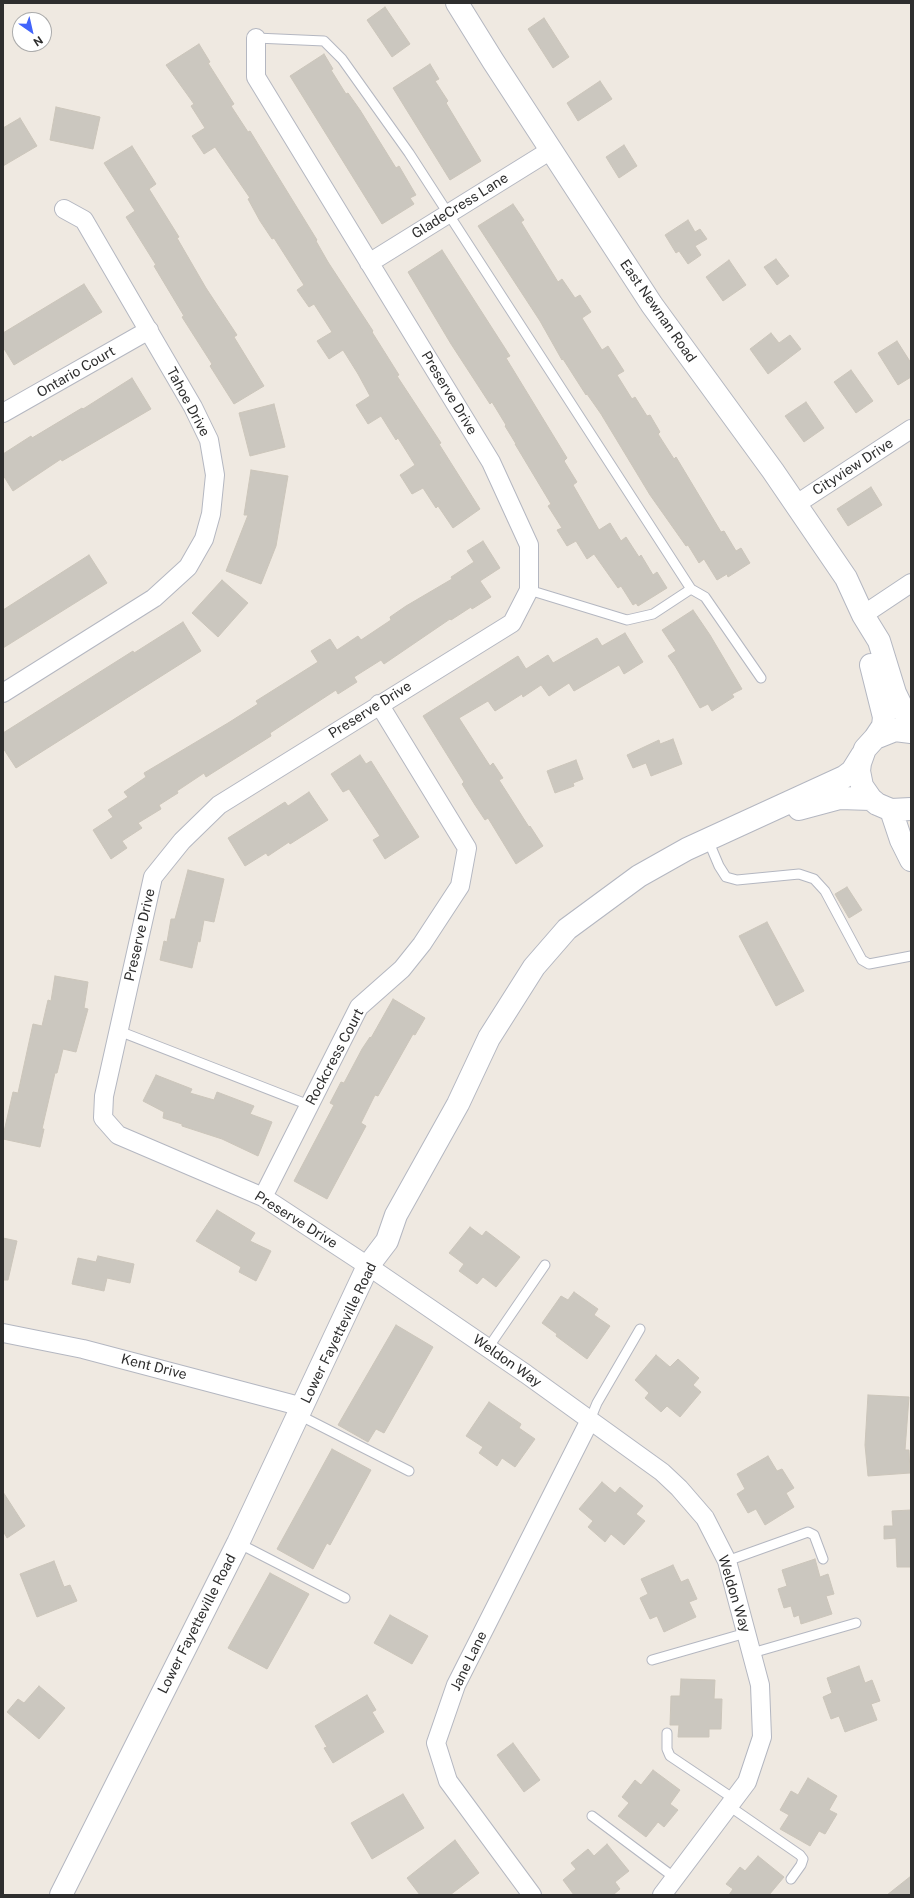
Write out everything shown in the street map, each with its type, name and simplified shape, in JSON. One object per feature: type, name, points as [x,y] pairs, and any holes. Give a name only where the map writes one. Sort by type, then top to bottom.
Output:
[{"type":"street","name":"East Newnan Road","points":[[457,3],[492,61],[652,305],[773,471],[846,578],[863,615],[879,640],[895,693],[911,726]]},
{"type":"street","name":"Preserve Drive","points":[[256,38],[256,77],[491,462],[529,545],[529,590],[512,623],[379,704],[219,805],[182,841],[153,877],[104,1096],[103,1118],[118,1135],[263,1197],[368,1266]]},
{"type":"street","name":"GladeCress Lane","points":[[369,263],[551,150]]},
{"type":"street","name":"Tahoe Drive","points":[[3,693],[154,598],[188,567],[204,539],[211,514],[215,475],[209,440],[193,407],[84,220],[64,208]]},
{"type":"street","name":"Ontario Court","points":[[3,413],[149,330]]},
{"type":"street","name":"Cityview Drive","points":[[795,505],[911,428]]},
{"type":"street","points":[[863,615],[911,583]]},
{"type":"street","name":"East Newnan Road","points":[[862,755],[883,726],[884,716],[866,646],[863,615]]},
{"type":"street","name":"Rockcress Court","points":[[263,1197],[359,1007],[402,970],[422,944],[460,886],[467,848],[379,704]]},
{"type":"street","points":[[875,738],[895,730],[911,732]]},
{"type":"street","points":[[862,755],[860,763],[860,779],[862,786],[871,799],[884,808],[901,810],[901,840],[911,860]]},
{"type":"street","name":"Lower Fayetteville Road","points":[[61,1895],[238,1543],[368,1266],[387,1241],[396,1216],[458,1104],[489,1038],[534,967],[567,929],[639,876],[708,840],[746,823],[765,812],[844,777],[852,771],[862,755]]},
{"type":"street","name":"Lower Fayetteville Road","points":[[746,823],[768,819],[840,798],[871,799]]},
{"type":"street","name":"Weldon Way","points":[[368,1266],[488,1348],[662,1472],[679,1488],[705,1518],[727,1561],[760,1685],[762,1737],[747,1782],[664,1894]]},
{"type":"street","name":"Kent Drive","points":[[3,1333],[83,1350],[301,1411]]},
{"type":"street","name":"Jane Lane","points":[[532,1895],[448,1781],[436,1742],[456,1685],[590,1420]]},
{"type":"lane","points":[[256,38],[324,41],[342,59],[408,153],[691,589],[705,597],[761,678]]},
{"type":"lane","points":[[529,590],[554,596],[628,620],[653,614],[691,589]]},
{"type":"lane","points":[[708,840],[719,866],[726,876],[737,880],[799,874],[814,879],[825,892],[862,960],[869,964],[911,956]]},
{"type":"lane","points":[[119,1031],[309,1106]]},
{"type":"lane","points":[[488,1348],[545,1265]]},
{"type":"lane","points":[[590,1420],[597,1403],[640,1329]]},
{"type":"lane","points":[[301,1411],[408,1471]]},
{"type":"lane","points":[[727,1561],[808,1532],[814,1535],[823,1559]]},
{"type":"lane","points":[[238,1543],[345,1598]]},
{"type":"lane","points":[[752,1653],[856,1623]]},
{"type":"lane","points":[[652,1660],[746,1633]]},
{"type":"lane","points":[[667,1733],[667,1749],[670,1756],[800,1854],[803,1858],[801,1865],[791,1879]]},
{"type":"lane","points":[[592,1816],[675,1878]]},
{"type":"building","points":[[385,7],[410,44],[392,57],[367,20]]},
{"type":"building","points":[[544,18],[569,57],[553,68],[528,29]]},
{"type":"building","points":[[199,44],[210,62],[208,63],[234,104],[231,106],[248,132],[250,131],[317,240],[316,241],[328,262],[373,331],[372,332],[399,375],[397,376],[441,443],[439,444],[480,509],[453,528],[438,506],[436,508],[423,488],[412,494],[400,475],[415,465],[398,438],[396,440],[381,416],[368,424],[356,405],[370,396],[343,350],[329,359],[317,341],[332,332],[314,304],[309,307],[297,290],[304,285],[274,238],[272,239],[260,221],[248,199],[250,198],[215,147],[204,154],[192,136],[205,128],[191,106],[194,104],[166,65]]},
{"type":"building","points":[[324,54],[333,69],[331,70],[346,94],[348,93],[360,110],[396,168],[399,166],[416,195],[410,198],[414,204],[382,224],[290,76]]},
{"type":"building","points":[[430,64],[439,79],[435,81],[448,101],[446,103],[481,161],[450,180],[393,88]]},
{"type":"building","points":[[600,81],[612,99],[578,121],[567,103]]},
{"type":"building","points":[[56,107],[100,117],[93,149],[50,140]]},
{"type":"building","points":[[20,118],[37,146],[3,166],[3,128]]},
{"type":"building","points":[[624,145],[637,166],[619,178],[606,157]]},
{"type":"building","points":[[132,146],[156,184],[149,189],[179,237],[177,238],[206,288],[237,335],[234,337],[264,386],[234,404],[210,366],[212,364],[182,317],[184,316],[154,266],[156,265],[126,217],[135,211],[104,163]]},
{"type":"building","points":[[513,204],[524,220],[521,222],[558,282],[562,279],[575,298],[580,295],[591,312],[582,318],[602,350],[608,346],[624,371],[617,375],[632,399],[635,397],[647,416],[650,415],[660,432],[658,434],[674,459],[676,457],[721,532],[724,531],[736,551],[741,548],[750,563],[728,577],[727,574],[717,580],[704,559],[699,563],[688,545],[686,546],[650,495],[601,414],[587,394],[586,395],[563,359],[562,360],[540,321],[478,226]]},
{"type":"building","points":[[688,220],[695,232],[700,229],[707,239],[695,246],[701,255],[688,264],[679,251],[676,253],[665,235]]},
{"type":"building","points":[[442,250],[510,356],[506,358],[567,458],[564,461],[577,482],[573,485],[599,530],[610,523],[621,541],[626,537],[639,557],[641,555],[653,575],[657,572],[667,588],[638,606],[636,603],[633,605],[621,586],[618,588],[594,554],[587,559],[576,541],[567,546],[557,530],[562,528],[548,506],[551,504],[515,444],[505,426],[506,425],[492,402],[490,404],[451,344],[408,272]]},
{"type":"building","points":[[776,259],[789,276],[777,285],[764,267]]},
{"type":"building","points":[[729,260],[746,285],[723,301],[706,277]]},
{"type":"building","points":[[84,284],[102,312],[14,365],[3,347],[3,333]]},
{"type":"building","points":[[771,333],[779,343],[790,335],[801,349],[768,374],[750,349]]},
{"type":"building","points":[[897,341],[911,363],[911,377],[898,385],[878,353]]},
{"type":"building","points":[[851,370],[873,401],[856,413],[834,382]]},
{"type":"building","points":[[132,378],[151,409],[62,461],[61,459],[13,491],[3,475],[3,454],[31,436],[32,438],[82,408],[83,409]]},
{"type":"building","points":[[806,402],[824,428],[804,442],[785,416]]},
{"type":"building","points":[[274,404],[285,447],[250,456],[239,413]]},
{"type":"building","points":[[251,470],[288,476],[276,546],[261,584],[226,571],[248,515],[244,515]]},
{"type":"building","points":[[871,487],[882,505],[848,526],[837,509]]},
{"type":"building","points":[[483,541],[500,568],[480,581],[491,597],[472,609],[471,607],[451,620],[450,619],[384,664],[381,660],[354,677],[357,682],[338,694],[336,690],[270,733],[271,736],[206,777],[204,773],[177,791],[178,793],[159,805],[161,809],[138,823],[142,828],[122,841],[127,848],[111,859],[93,830],[113,817],[108,810],[128,797],[124,792],[146,777],[144,773],[258,704],[256,701],[318,662],[311,651],[330,639],[337,650],[358,636],[361,640],[391,620],[390,617],[406,606],[452,579],[451,577],[474,562],[467,551]]},
{"type":"building","points":[[89,555],[107,583],[3,648],[3,610]]},
{"type":"building","points":[[222,580],[248,603],[218,637],[192,613]]},
{"type":"building","points":[[693,610],[710,635],[742,689],[732,694],[734,697],[712,711],[708,704],[700,708],[668,656],[676,651],[662,630]]},
{"type":"building","points":[[183,622],[201,651],[16,768],[3,748],[3,733],[133,651],[134,653]]},
{"type":"building","points":[[625,633],[643,662],[624,674],[619,665],[574,691],[569,683],[549,696],[541,685],[523,697],[522,694],[495,711],[488,701],[459,718],[490,766],[493,763],[503,778],[499,780],[543,846],[516,864],[488,818],[485,820],[475,805],[462,784],[464,782],[423,716],[518,656],[526,669],[548,655],[553,663],[597,638],[602,646]]},
{"type":"building","points":[[673,739],[682,764],[651,776],[646,763],[633,768],[627,755],[659,740],[660,744]]},
{"type":"building","points":[[360,755],[366,764],[371,761],[419,837],[385,859],[373,840],[380,836],[349,789],[343,792],[331,774]]},
{"type":"building","points":[[576,760],[583,779],[573,783],[574,786],[555,793],[547,771]]},
{"type":"building","points":[[309,792],[328,820],[290,844],[289,842],[268,856],[266,853],[245,866],[228,838],[285,802],[288,806]]},
{"type":"building","points":[[188,870],[224,879],[214,922],[204,920],[200,942],[198,941],[192,968],[160,960],[164,941],[167,942],[171,919],[175,919]]},
{"type":"building","points":[[847,887],[862,910],[849,918],[835,894]]},
{"type":"building","points":[[767,922],[804,991],[776,1006],[739,936]]},
{"type":"building","points":[[55,976],[88,982],[84,1008],[88,1009],[76,1052],[63,1049],[57,1073],[55,1073],[42,1129],[44,1129],[40,1147],[3,1139],[3,1136],[13,1092],[18,1093],[33,1024],[42,1026],[48,1000],[51,1001]]},
{"type":"building","points":[[393,999],[425,1018],[415,1035],[413,1034],[378,1096],[375,1095],[361,1123],[366,1126],[327,1199],[294,1181],[334,1105],[330,1103],[341,1082],[344,1083],[362,1049],[370,1037],[371,1038]]},
{"type":"building","points":[[156,1075],[192,1089],[190,1093],[214,1100],[217,1092],[254,1106],[250,1114],[272,1122],[258,1156],[222,1139],[163,1118],[164,1112],[143,1101]]},
{"type":"building","points":[[217,1210],[255,1233],[250,1241],[271,1251],[256,1281],[239,1272],[241,1267],[196,1241]]},
{"type":"building","points":[[470,1227],[482,1236],[486,1231],[520,1257],[496,1287],[483,1277],[477,1284],[459,1271],[464,1264],[449,1253]]},
{"type":"building","points":[[3,1238],[17,1241],[8,1280],[3,1280]]},
{"type":"building","points":[[98,1256],[134,1264],[130,1283],[107,1278],[104,1291],[72,1284],[78,1258],[96,1262]]},
{"type":"building","points":[[574,1292],[598,1309],[594,1315],[610,1326],[587,1359],[556,1336],[557,1334],[542,1323],[561,1296],[568,1300]]},
{"type":"building","points":[[396,1325],[433,1347],[384,1433],[376,1429],[368,1442],[338,1425]]},
{"type":"building","points":[[656,1355],[670,1367],[678,1359],[699,1378],[693,1385],[701,1392],[680,1417],[667,1406],[661,1412],[645,1398],[649,1393],[635,1380]]},
{"type":"building","points":[[868,1395],[909,1397],[905,1450],[909,1450],[910,1473],[868,1476],[865,1445]]},
{"type":"building","points":[[489,1402],[521,1424],[519,1428],[535,1439],[515,1467],[502,1458],[497,1466],[479,1453],[483,1447],[466,1436]]},
{"type":"building","points":[[332,1449],[371,1470],[330,1545],[327,1543],[313,1569],[277,1549]]},
{"type":"building","points":[[768,1456],[777,1471],[782,1469],[794,1488],[786,1493],[794,1507],[765,1525],[756,1509],[748,1513],[737,1494],[745,1489],[737,1474]]},
{"type":"building","points":[[602,1482],[615,1493],[620,1487],[643,1506],[636,1514],[645,1521],[624,1545],[611,1534],[605,1542],[588,1527],[593,1521],[579,1509]]},
{"type":"building","points":[[3,1492],[25,1526],[7,1538],[3,1531]]},
{"type":"building","points":[[911,1510],[911,1567],[897,1567],[896,1538],[884,1539],[884,1526],[893,1526],[892,1511]]},
{"type":"building","points":[[815,1559],[820,1577],[828,1574],[834,1594],[826,1596],[832,1614],[801,1624],[799,1615],[794,1617],[791,1606],[784,1608],[778,1589],[787,1586],[782,1570]]},
{"type":"building","points":[[54,1561],[64,1587],[70,1585],[77,1601],[37,1617],[20,1574]]},
{"type":"building","points":[[673,1565],[681,1582],[688,1579],[697,1599],[689,1602],[696,1617],[664,1632],[657,1616],[650,1619],[640,1598],[648,1594],[641,1579]]},
{"type":"building","points":[[270,1573],[309,1594],[267,1669],[228,1648]]},
{"type":"building","points":[[390,1615],[428,1636],[412,1664],[374,1643]]},
{"type":"building","points":[[859,1666],[865,1683],[872,1680],[880,1701],[871,1704],[877,1720],[845,1732],[839,1716],[831,1719],[823,1697],[832,1693],[827,1678]]},
{"type":"building","points":[[681,1679],[715,1680],[714,1699],[722,1699],[721,1729],[709,1729],[709,1737],[678,1737],[679,1725],[670,1725],[671,1696],[680,1696]]},
{"type":"building","points":[[39,1686],[65,1708],[39,1739],[7,1712],[18,1699],[24,1703]]},
{"type":"building","points":[[367,1695],[376,1710],[372,1712],[384,1732],[333,1763],[324,1748],[327,1747],[315,1726]]},
{"type":"building","points":[[513,1743],[540,1780],[524,1792],[497,1755]]},
{"type":"building","points":[[653,1770],[680,1790],[670,1804],[678,1810],[664,1827],[658,1822],[646,1837],[618,1816],[629,1803],[622,1797],[635,1780],[641,1785]]},
{"type":"building","points":[[808,1778],[837,1796],[829,1810],[837,1814],[825,1834],[819,1831],[810,1846],[780,1829],[789,1815],[780,1810],[791,1791],[798,1795]]},
{"type":"building","points":[[403,1794],[424,1828],[372,1859],[351,1823]]},
{"type":"building","points":[[455,1840],[479,1873],[450,1895],[420,1895],[407,1878]]},
{"type":"building","points":[[607,1844],[629,1871],[615,1882],[620,1889],[613,1895],[574,1895],[563,1880],[576,1869],[571,1863],[588,1849],[594,1856]]},
{"type":"building","points":[[758,1856],[784,1877],[769,1895],[729,1895],[733,1889],[726,1884],[740,1867],[745,1871]]},
{"type":"building","points":[[911,1876],[911,1895],[887,1895]]}]
